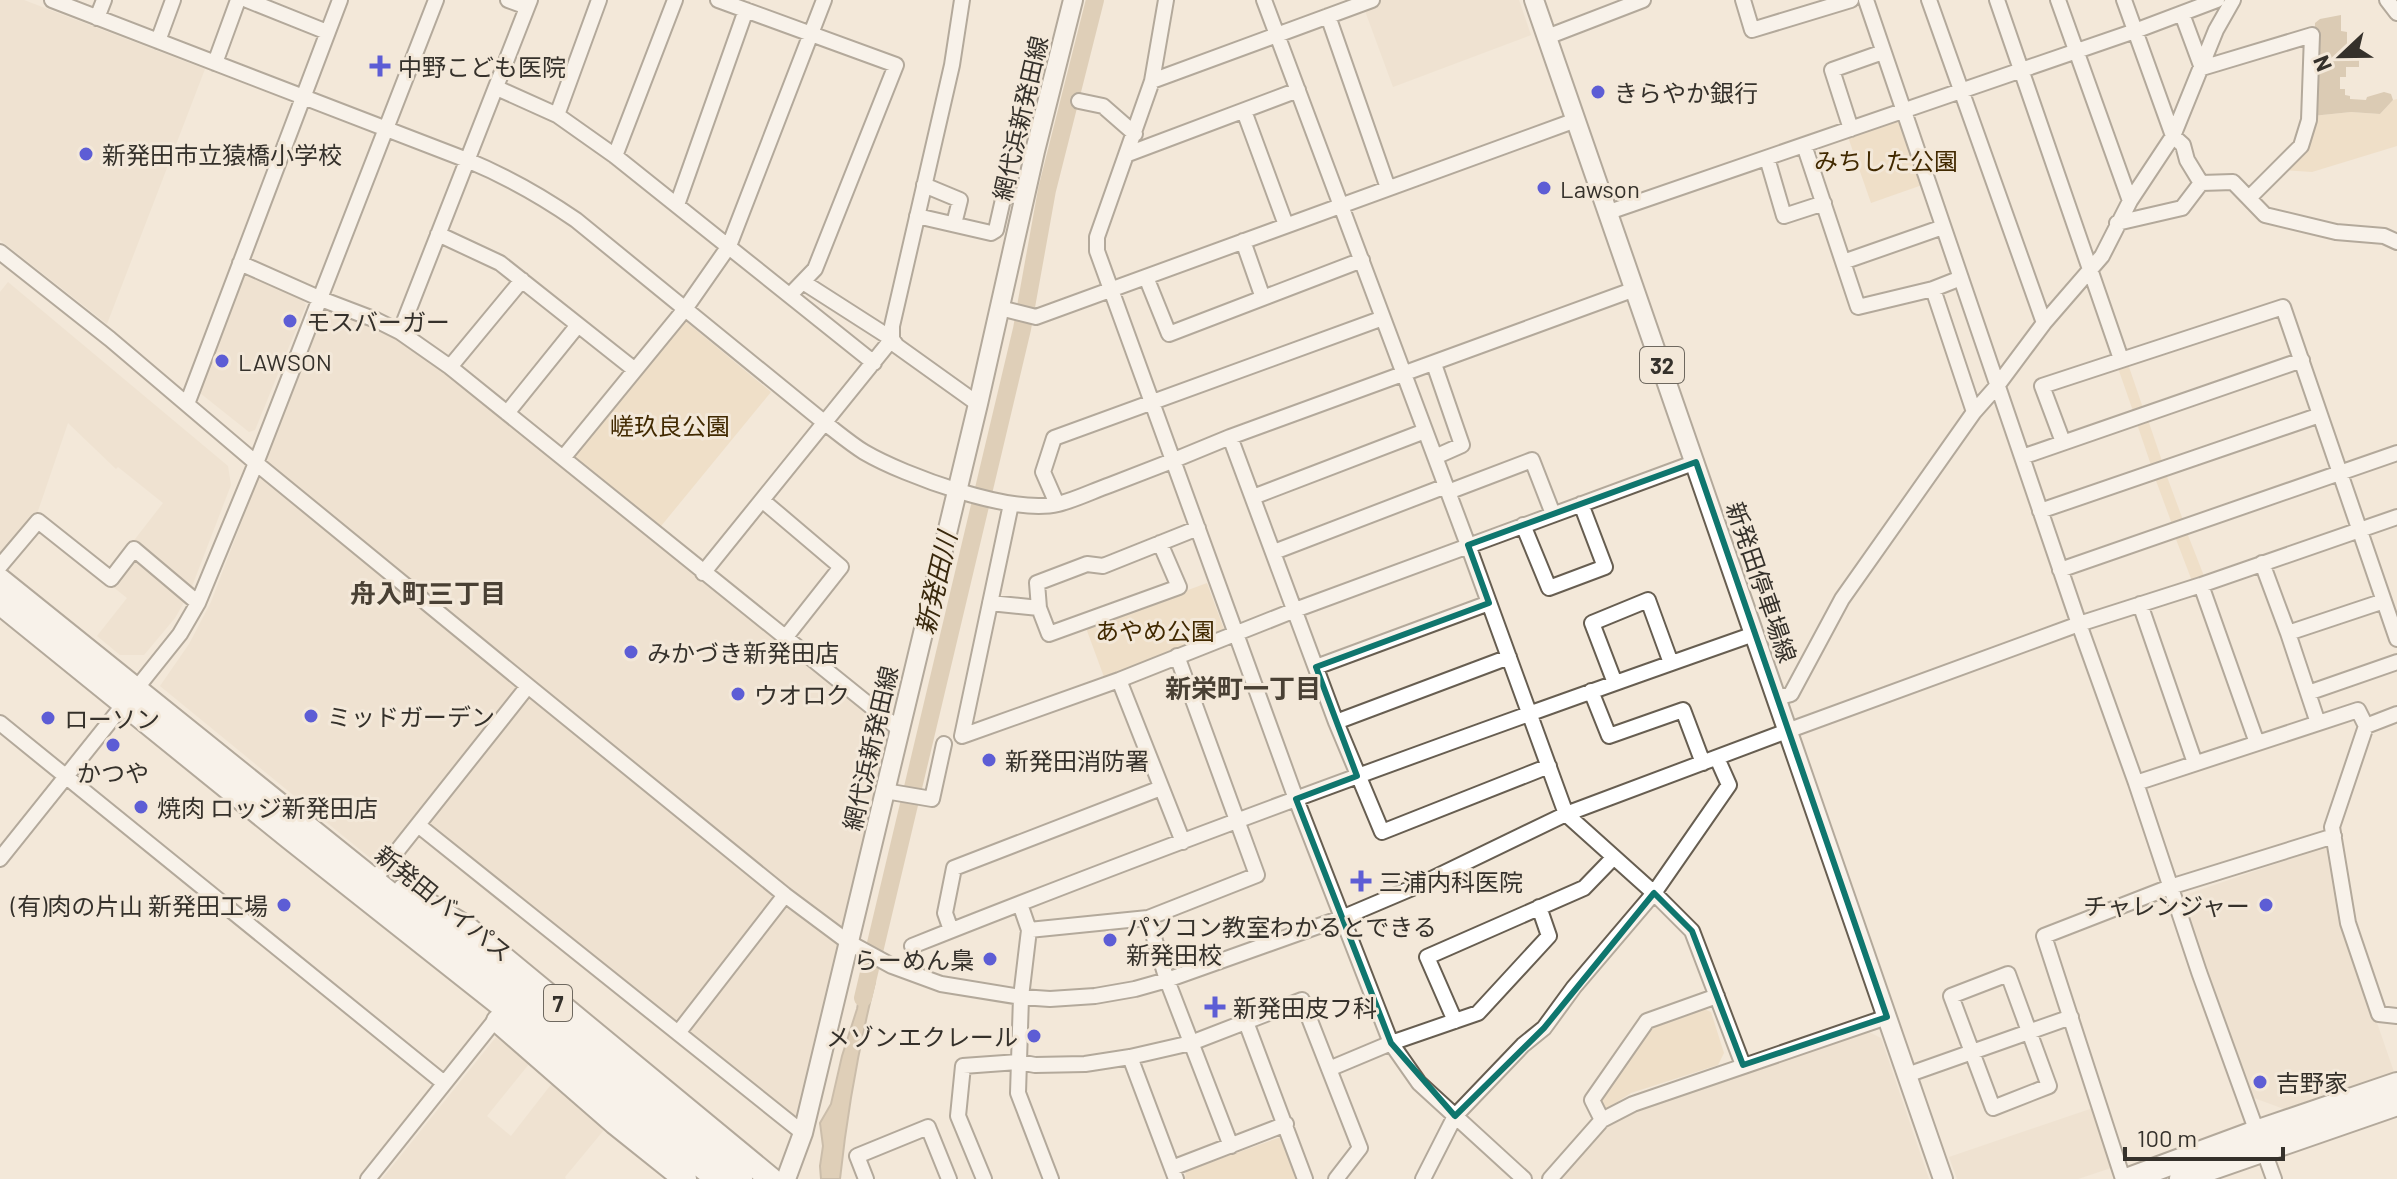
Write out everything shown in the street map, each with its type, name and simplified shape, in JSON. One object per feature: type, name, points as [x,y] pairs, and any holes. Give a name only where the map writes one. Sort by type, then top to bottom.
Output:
[{"type":"highway","name":"新発田バイパス","points":[[0,580],[290,838],[741,1179]]},
{"type":"highway","name":"新発田バイパス","points":[[0,603],[331,846],[617,1087],[717,1179]]},
{"type":"highway","name":"7","points":[[290,838],[356,902],[685,1179]]},
{"type":"highway","name":"7","points":[[331,846],[467,928],[771,1179]]},
{"type":"highway","points":[[2181,1179],[2261,1141],[2397,1084]]},
{"type":"highway","points":[[2126,1179],[2397,1104]]},
{"type":"main road","name":"網代浜新発田線","points":[[786,1179],[803,1133],[856,946],[899,729],[962,491],[978,404],[1007,310],[1026,196],[1073,0]]},
{"type":"main road","name":"新発田停車場線","points":[[1534,0],[1943,1179]]},
{"type":"street","points":[[52,0],[467,160],[534,191],[576,220],[863,452],[907,473],[962,491],[1029,507],[1057,504],[1230,437],[1635,289]]},
{"type":"street","points":[[97,18],[104,0]]},
{"type":"street","points":[[158,41],[173,0]]},
{"type":"street","points":[[215,63],[238,0]]},
{"type":"street","points":[[247,0],[327,32]]},
{"type":"street","points":[[187,404],[340,0]]},
{"type":"street","points":[[0,859],[180,634],[198,603],[321,299],[436,0]]},
{"type":"street","points":[[400,332],[528,4],[508,0]]},
{"type":"street","points":[[557,115],[599,0]]},
{"type":"street","points":[[615,156],[675,0]]},
{"type":"street","points":[[718,0],[896,65],[815,269],[790,295]]},
{"type":"street","points":[[563,458],[685,309],[729,246],[824,0]]},
{"type":"street","points":[[703,573],[892,339],[892,326],[952,65],[962,0]]},
{"type":"street","points":[[1166,0],[1152,81],[1097,237],[1097,251],[1296,799],[1391,1043],[1419,1083],[1524,1179]]},
{"type":"street","points":[[1264,0],[1566,814],[1692,931],[1743,1065]]},
{"type":"street","points":[[1152,81],[1372,0]]},
{"type":"street","points":[[1547,37],[1616,5],[1643,0]]},
{"type":"street","points":[[1743,0],[1752,30],[1851,0]]},
{"type":"street","points":[[1866,0],[2060,570],[2274,1179]]},
{"type":"street","points":[[1929,0],[2044,323]]},
{"type":"street","points":[[1997,0],[2121,359]]},
{"type":"street","points":[[2058,0],[2130,201]]},
{"type":"street","points":[[2124,0],[2173,136],[2183,145],[2187,160],[2201,183]]},
{"type":"street","points":[[1609,212],[2217,0]]},
{"type":"street","points":[[1776,698],[1791,694],[1842,599],[1974,412],[2102,256],[2130,201],[2173,136],[2216,30],[2233,0]]},
{"type":"street","points":[[2387,0],[2397,13]]},
{"type":"street","points":[[677,205],[746,10]]},
{"type":"street","points":[[2182,14],[2202,68]]},
{"type":"street","points":[[1328,16],[1388,188]]},
{"type":"street","points":[[2202,68],[2312,35],[2309,120],[2301,146],[2249,198]]},
{"type":"street","points":[[1851,129],[1832,70],[1883,52]]},
{"type":"street","points":[[497,88],[557,115],[615,156],[874,363]]},
{"type":"street","points":[[1128,154],[1298,90]]},
{"type":"street","points":[[1079,101],[1103,106],[1135,134]]},
{"type":"street","points":[[1244,111],[1286,225]]},
{"type":"street","points":[[1007,310],[1036,317],[1576,120]]},
{"type":"street","points":[[1804,145],[1858,307],[1933,289],[1961,278]]},
{"type":"street","points":[[1767,158],[1784,216],[1824,203]]},
{"type":"street","points":[[2201,183],[2233,182],[2265,215],[2336,232],[2384,236],[2397,242]]},
{"type":"street","points":[[2117,223],[2182,208],[2201,183]]},
{"type":"street","points":[[924,185],[960,200],[954,224]]},
{"type":"street","points":[[917,216],[991,233],[996,230],[1004,195],[1026,196]]},
{"type":"street","points":[[1843,262],[1943,227]]},
{"type":"street","points":[[438,234],[500,263],[635,370]]},
{"type":"street","points":[[1243,241],[1263,298]]},
{"type":"street","points":[[0,252],[785,895],[856,946],[892,966],[941,984],[1021,997],[1095,996],[1167,980],[1344,917],[1417,886],[1566,814],[2079,624],[2397,517]]},
{"type":"street","points":[[1146,277],[1169,334],[1362,260]]},
{"type":"street","points":[[240,263],[376,320],[400,332],[450,367],[899,729]]},
{"type":"street","points":[[450,367],[522,280]]},
{"type":"street","points":[[803,282],[892,339],[897,346],[978,404]]},
{"type":"street","points":[[1933,289],[1974,412]]},
{"type":"street","points":[[2063,442],[2042,386],[2283,307],[2397,639]]},
{"type":"street","points":[[1057,504],[1043,472],[1054,438],[1383,318]]},
{"type":"street","points":[[507,413],[578,325]]},
{"type":"street","points":[[2022,457],[2302,360]]},
{"type":"street","points":[[1434,364],[1462,445],[1435,457]]},
{"type":"street","points":[[2040,511],[2320,415]]},
{"type":"street","points":[[1253,497],[1425,431]]},
{"type":"street","points":[[1230,437],[1336,722],[1382,832],[1549,766]]},
{"type":"street","points":[[2060,570],[2397,453]]},
{"type":"street","points":[[1274,552],[1532,460],[1553,514]]},
{"type":"street","points":[[1004,502],[990,603],[962,736],[1119,680],[1295,610],[1696,462]]},
{"type":"street","points":[[762,500],[841,567],[785,638]]},
{"type":"street","points":[[1523,525],[1549,588],[1605,567],[1581,504]]},
{"type":"street","points":[[0,566],[38,521],[111,579],[134,549],[198,603]]},
{"type":"street","points":[[1160,543],[1179,587],[1049,634],[1039,608],[1037,583],[1087,564],[1103,566],[1160,543],[1198,528]]},
{"type":"street","points":[[2262,563],[2318,723]]},
{"type":"street","points":[[2201,585],[2257,743]]},
{"type":"street","points":[[1615,683],[1592,623],[1648,600],[1671,663]]},
{"type":"street","points":[[2288,633],[2384,601]]},
{"type":"street","points":[[990,603],[1039,608]]},
{"type":"street","points":[[1316,667],[1489,603]]},
{"type":"street","points":[[2140,604],[2195,763]]},
{"type":"street","points":[[912,946],[1357,776],[1754,634]]},
{"type":"street","points":[[1029,930],[1148,918],[1257,875],[1177,656]]},
{"type":"street","points":[[1336,722],[1509,657]]},
{"type":"street","points":[[2308,693],[2397,662]]},
{"type":"street","points":[[1119,680],[1183,842]]},
{"type":"street","points":[[378,875],[528,686]]},
{"type":"street","points":[[1423,1179],[1455,1116],[1523,1045],[1544,1028],[1574,987],[1654,893],[1729,785],[1710,760],[1683,710],[1609,736],[1591,691]]},
{"type":"street","points":[[2136,783],[2358,710],[2366,726]]},
{"type":"street","points":[[2396,710],[2366,726],[2332,827],[2348,923],[2379,1014],[2397,1016]]},
{"type":"street","points":[[0,723],[444,1083]]},
{"type":"street","points":[[885,791],[932,799],[944,744]]},
{"type":"street","points":[[951,930],[945,913],[954,868],[1161,788]]},
{"type":"street","points":[[418,825],[803,1133]]},
{"type":"street","points":[[2126,1179],[2044,936],[2170,887],[2334,836]]},
{"type":"street","points":[[1455,1021],[1427,957],[1584,888],[1614,857]]},
{"type":"street","points":[[678,1033],[785,895]]},
{"type":"street","points":[[1020,904],[1029,930],[1021,997],[1018,1093],[1051,1179]]},
{"type":"street","points":[[1329,1069],[1391,1043],[1478,1013],[1549,936],[1539,907]]},
{"type":"street","points":[[1148,918],[1167,980],[1231,1146]]},
{"type":"street","points":[[2008,974],[2049,1086],[1993,1108],[1972,1052],[1951,996],[2008,974]]},
{"type":"street","points":[[1602,1120],[1592,1100],[1647,1021],[1717,996]]},
{"type":"street","points":[[984,1179],[958,1116],[963,1066],[1019,1062],[1035,1065],[1085,1064],[1130,1057],[1191,1043],[1302,1000],[1360,1148],[1336,1179]]},
{"type":"street","points":[[1550,1179],[1602,1120],[1633,1104],[1887,1017]]},
{"type":"street","points":[[1907,1075],[2071,1017]]},
{"type":"street","points":[[368,1179],[496,1019]]},
{"type":"street","points":[[1246,1022],[1305,1179]]},
{"type":"street","points":[[1130,1057],[1174,1173],[1286,1124]]},
{"type":"street","points":[[866,1179],[857,1156],[928,1127],[949,1179]]},
{"type":"highlighted area","points":[[1696,462],[1887,1017],[1743,1065],[1692,931],[1654,893],[1544,1028],[1455,1116],[1391,1043],[1296,799],[1357,776],[1316,667],[1489,603],[1468,545]]},
{"type":"shaded area","name":"新発田市立猿橋小学校","points":[[0,0],[24,0],[205,69],[107,324],[0,240]]},
{"type":"shaded area","points":[[1361,0],[1519,0],[1531,35],[1393,87]]},
{"type":"shaded area","points":[[2341,15],[2341,31],[2347,32],[2347,53],[2350,53],[2350,60],[2359,60],[2359,67],[2346,67],[2346,77],[2340,77],[2340,89],[2345,89],[2345,95],[2350,99],[2366,100],[2384,92],[2391,94],[2393,100],[2380,114],[2351,112],[2312,116],[2315,23]]},
{"type":"shaded area","points":[[244,273],[302,299],[306,305],[255,430],[249,432],[195,389],[238,277]]},
{"type":"shaded area","points":[[8,282],[228,466],[231,485],[191,589],[132,543],[163,503],[118,467],[116,469],[68,423],[38,511],[0,560],[0,292]]},
{"type":"shaded area","points":[[324,306],[378,326],[447,371],[892,731],[798,1125],[418,820],[380,866],[160,686],[189,644],[211,602]]},
{"type":"shaded area","points":[[135,557],[186,599],[175,618],[144,655],[120,655],[97,636],[127,598],[112,586]]},
{"type":"shaded area","points":[[2331,845],[2344,927],[2394,1072],[2284,1109],[2254,1098],[2182,902],[2185,895]]},
{"type":"shaded area","points":[[863,976],[875,982],[854,1080],[840,1179],[821,1179],[823,1146],[820,1123],[831,1104]]},
{"type":"shaded area","points":[[1867,1031],[1881,1038],[1929,1179],[1556,1179],[1601,1128],[1634,1110]]},
{"type":"shaded area","points":[[496,1037],[529,1064],[487,1116],[511,1136],[553,1082],[608,1125],[566,1179],[382,1179]]},
{"type":"shaded area","points":[[2093,1108],[2114,1167],[2078,1179],[1957,1179],[1949,1157]]},
{"type":"green space","points":[[2397,99],[2397,146],[2312,172],[2281,170],[2312,116],[2351,112],[2380,114]]},
{"type":"green space","name":"みちした公園","points":[[1896,119],[1903,122],[1925,184],[1871,203],[1848,137]]},
{"type":"green space","name":"嵯玖良公園","points":[[684,320],[771,392],[657,531],[570,458]]},
{"type":"green space","points":[[2128,364],[2143,408],[2133,411],[2118,368]]},
{"type":"green space","points":[[2147,417],[2163,464],[2152,468],[2136,421]]},
{"type":"green space","points":[[2166,474],[2183,520],[2172,524],[2155,478]]},
{"type":"green space","points":[[2186,530],[2204,576],[2192,581],[2174,534]]},
{"type":"green space","name":"あやめ公園","points":[[1207,583],[1225,632],[1104,677],[1086,628]]},
{"type":"green space","points":[[1704,1009],[1711,1012],[1724,1053],[1718,1065],[1631,1093],[1605,1110],[1599,1108],[1597,1101],[1655,1023]]},
{"type":"green space","points":[[1282,1138],[1297,1179],[1185,1179],[1186,1171]]},
{"type":"waterway","name":"新発田川","points":[[863,998],[1022,329],[1047,190],[1095,0]]},
{"type":"place","name":"中野こども医院","points":[[380,66]]},
{"type":"place","name":"きらやか銀行","points":[[1598,92]]},
{"type":"place","name":"新発田市立猿橋小学校","points":[[86,154]]},
{"type":"place","name":"Lawson","points":[[1544,188]]},
{"type":"place","name":"モスバーガー","points":[[290,321]]},
{"type":"place","name":"LAWSON","points":[[222,361]]},
{"type":"place","name":"みかづき新発田店","points":[[631,652]]},
{"type":"place","name":"ウオロク","points":[[738,694]]},
{"type":"place","name":"ミッドガーデン","points":[[311,716]]},
{"type":"place","name":"ローソン","points":[[48,718]]},
{"type":"place","name":"かつや","points":[[113,745]]},
{"type":"place","name":"新発田消防署","points":[[989,760]]},
{"type":"place","name":"焼肉 ロッジ新発田店","points":[[141,807]]},
{"type":"place","name":"三浦内科医院","points":[[1361,881]]},
{"type":"place","name":"(有)肉の片山 新発田工場","points":[[284,905]]},
{"type":"place","name":"チャレンジャー","points":[[2266,905]]},
{"type":"place","name":"パソコン教室わかるとできる 新発田校","points":[[1110,940]]},
{"type":"place","name":"らーめん梟","points":[[990,959]]},
{"type":"place","name":"新発田皮フ科","points":[[1215,1007]]},
{"type":"place","name":"メゾンエクレール","points":[[1034,1036]]},
{"type":"place","name":"吉野家","points":[[2260,1082]]},
{"type":"district","name":"舟入町三丁目","points":[[428,592]]},
{"type":"district","name":"新栄町一丁目","points":[[1243,687]]}]
